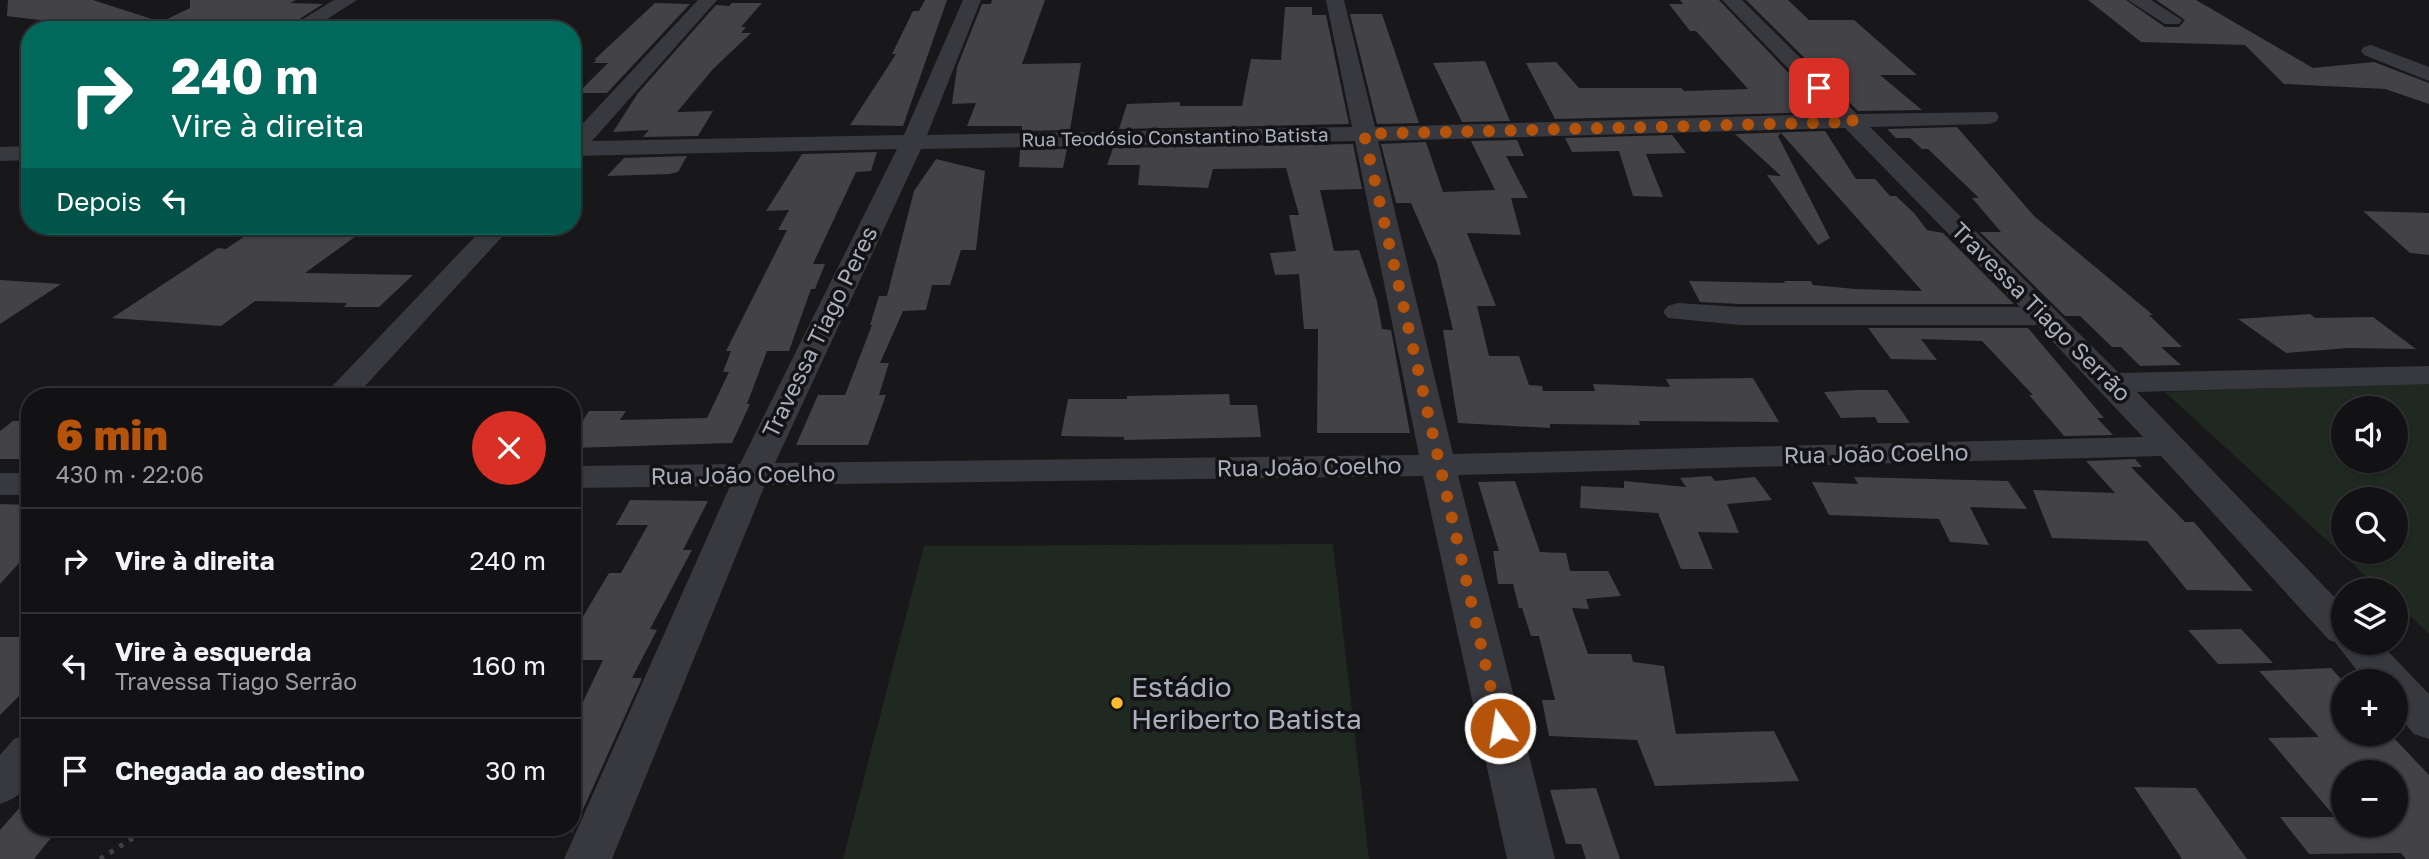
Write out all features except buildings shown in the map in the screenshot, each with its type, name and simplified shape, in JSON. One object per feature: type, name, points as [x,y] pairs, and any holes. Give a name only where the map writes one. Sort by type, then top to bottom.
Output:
[{"type":"street","points":[[311,21],[348,0]]},
{"type":"street","points":[[581,138],[708,0]]},
{"type":"street","name":"Travessa Tiago Peres","points":[[588,859],[752,475],[912,141],[972,0]]},
{"type":"street","points":[[1335,0],[1438,465],[1531,859]]},
{"type":"street","name":"Travessa Tiago Serrão","points":[[1731,0],[2111,383],[2331,617]]},
{"type":"street","points":[[2137,0],[2172,20]]},
{"type":"street","points":[[2371,51],[2429,75]]},
{"type":"street","name":"Rua Teodósio Constantino Batista","points":[[581,148],[1364,134],[1988,117]]},
{"type":"street","points":[[0,154],[21,153]]},
{"type":"street","points":[[346,388],[491,235]]},
{"type":"street","points":[[1678,312],[1740,316],[2045,316]]},
{"type":"street","points":[[2111,383],[2429,375]]},
{"type":"street","name":"Rua João Coelho","points":[[581,477],[1438,465],[2172,446]]},
{"type":"street","points":[[0,484],[21,484]]},
{"type":"street","points":[[2367,655],[2379,669]]},
{"type":"street","points":[[2408,699],[2429,722]]},
{"type":"street","points":[[0,786],[21,762]]},
{"type":"path","points":[[100,859],[136,836]]},
{"type":"shaded area","points":[[2429,383],[2429,634],[2408,614],[2408,578],[2368,578],[2353,564],[2408,564],[2408,487],[2331,487],[2331,544],[2165,392]]},
{"type":"shaded area","name":"Estádio Heriberto Batista","points":[[1333,544],[1369,859],[843,859],[924,546]]},
{"type":"place","name":"Estádio Heriberto Batista","points":[[1117,703]]},
{"type":"route","points":[[1500,728],[1364,134],[1854,122],[1819,88]]}]
